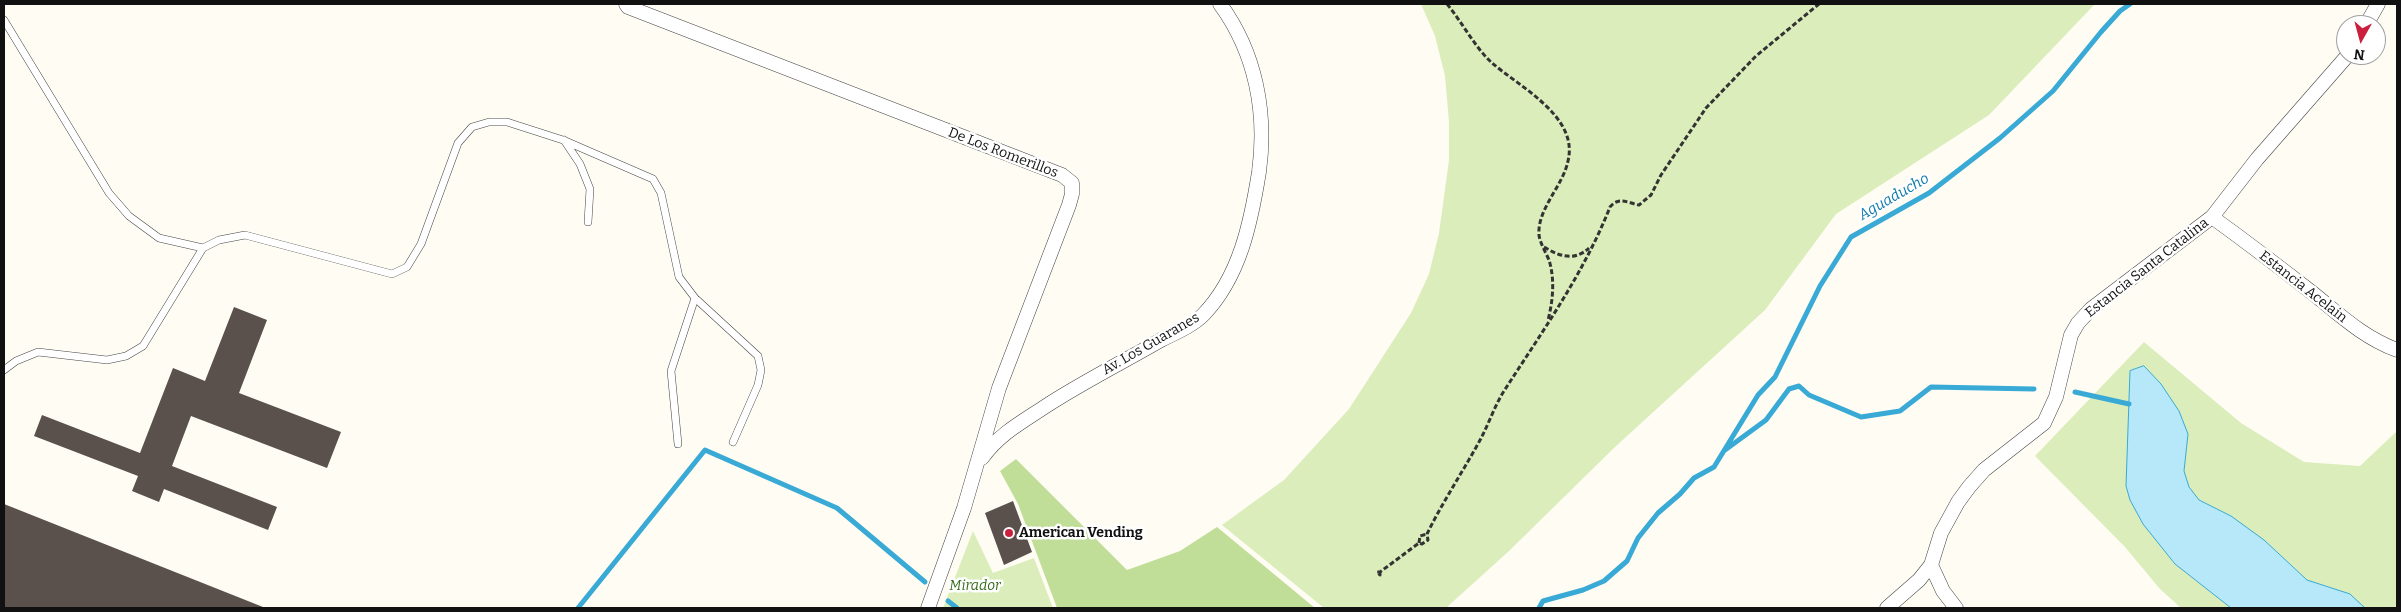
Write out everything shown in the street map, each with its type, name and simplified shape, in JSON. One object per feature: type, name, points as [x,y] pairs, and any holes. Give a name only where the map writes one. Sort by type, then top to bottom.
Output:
[{"type":"street","name":"Av. Los Guaranes","points":[[977,465],[999,438],[1019,423],[1072,390],[1202,316],[1228,280],[1248,228],[1261,156],[1261,129],[1254,70],[1247,51],[1220,4]]},
{"type":"street","points":[[2372,15],[2378,4]]},
{"type":"street","name":"De Los Romerillos","points":[[625,5],[1062,175],[1072,182],[1072,194],[1069,205],[999,388],[977,465],[928,608]]},
{"type":"street","name":"Estancia Santa Catalina","points":[[1887,608],[1919,580],[1931,565],[1941,533],[1958,502],[1969,487],[1984,470],[2034,432],[2051,411],[2071,335],[2078,323],[2091,309],[2212,217],[2262,154],[2339,65]]},
{"type":"street","name":"Estancia Acelain","points":[[2212,217],[2311,291],[2351,326],[2370,339],[2397,350]]},
{"type":"street","points":[[1931,565],[1943,590],[1956,608]]},
{"type":"lane","points":[[4,20],[109,192],[128,216],[159,238],[203,248]]},
{"type":"lane","points":[[4,370],[16,361],[38,352],[107,360],[126,356],[143,346],[203,248],[219,240],[245,235],[392,274],[407,268],[421,244],[458,143],[472,127],[489,122],[507,122],[563,140],[653,179],[661,193],[679,277],[695,298],[758,356],[761,370],[758,385],[733,442]]},
{"type":"lane","points":[[563,140],[580,164],[590,189],[588,222]]},
{"type":"lane","points":[[678,444],[671,371],[695,298]]},
{"type":"path","points":[[1448,4],[1490,61],[1530,91],[1564,127],[1570,146],[1568,162],[1541,220],[1539,236],[1550,263],[1552,282],[1553,304],[1547,326]]},
{"type":"path","points":[[1380,572],[1419,543],[1426,543],[1429,537],[1427,534],[1479,442],[1503,393],[1547,326],[1614,202],[1622,200],[1639,205],[1644,202],[1651,195],[1661,176],[1706,108],[1756,56],[1819,4]]},
{"type":"path","points":[[1544,247],[1559,256],[1573,258],[1584,254],[1593,244]]},
{"type":"path","points":[[1419,543],[1420,536],[1427,534]]},
{"type":"green space","points":[[1421,4],[2095,4],[1989,115],[1836,214],[1765,310],[1615,447],[1509,551],[1446,608],[1324,608],[1222,525],[1284,480],[1349,409],[1411,313],[1429,274],[1439,233],[1449,160],[1449,122],[1445,76],[1435,36]]},
{"type":"green space","points":[[2144,342],[2241,423],[2304,462],[2360,466],[2397,431],[2397,608],[2181,608],[2160,589],[2125,547],[2035,456]]},
{"type":"green space","points":[[1016,459],[1127,570],[1180,551],[1217,527],[1315,608],[1057,608],[1018,504],[1000,471]]},
{"type":"green space","name":"Mirador","points":[[973,531],[993,573],[1034,558],[1053,608],[943,608]]},
{"type":"water","points":[[2144,366],[2161,384],[2179,411],[2188,434],[2184,471],[2189,487],[2199,500],[2231,516],[2264,540],[2307,580],[2350,594],[2365,608],[2231,608],[2175,564],[2143,524],[2130,500],[2126,486],[2130,371]]},
{"type":"building","points":[[234,307],[267,320],[239,393],[341,432],[327,468],[191,416],[172,466],[277,507],[268,530],[164,489],[159,502],[132,491],[138,476],[34,436],[42,415],[140,453],[173,368],[205,381]]},
{"type":"building","name":"American Vending","points":[[1013,501],[1032,552],[1004,565],[985,513]]},
{"type":"building","points":[[4,504],[263,607],[263,608],[4,608]]},
{"type":"waterway","name":"Aguaducho","points":[[1539,608],[1543,601],[1583,590],[1604,581],[1627,561],[1638,538],[1658,513],[1680,494],[1694,478],[1714,467],[1758,395],[1775,377],[1820,286],[1851,237],[1929,193],[2000,138],[2053,91],[2101,32],[2120,11],[2130,4]]},
{"type":"waterway","name":"Aguaducho","points":[[1725,450],[1766,420],[1789,389],[1799,386],[1809,395],[1861,417],[1900,411],[1931,387],[2034,389]]},
{"type":"waterway","points":[[2075,392],[2129,404]]},
{"type":"waterway","points":[[578,608],[705,450],[837,508],[925,582]]},
{"type":"waterway","points":[[948,601],[957,608]]},
{"type":"place","name":"American Vending","points":[[1009,533]]}]
